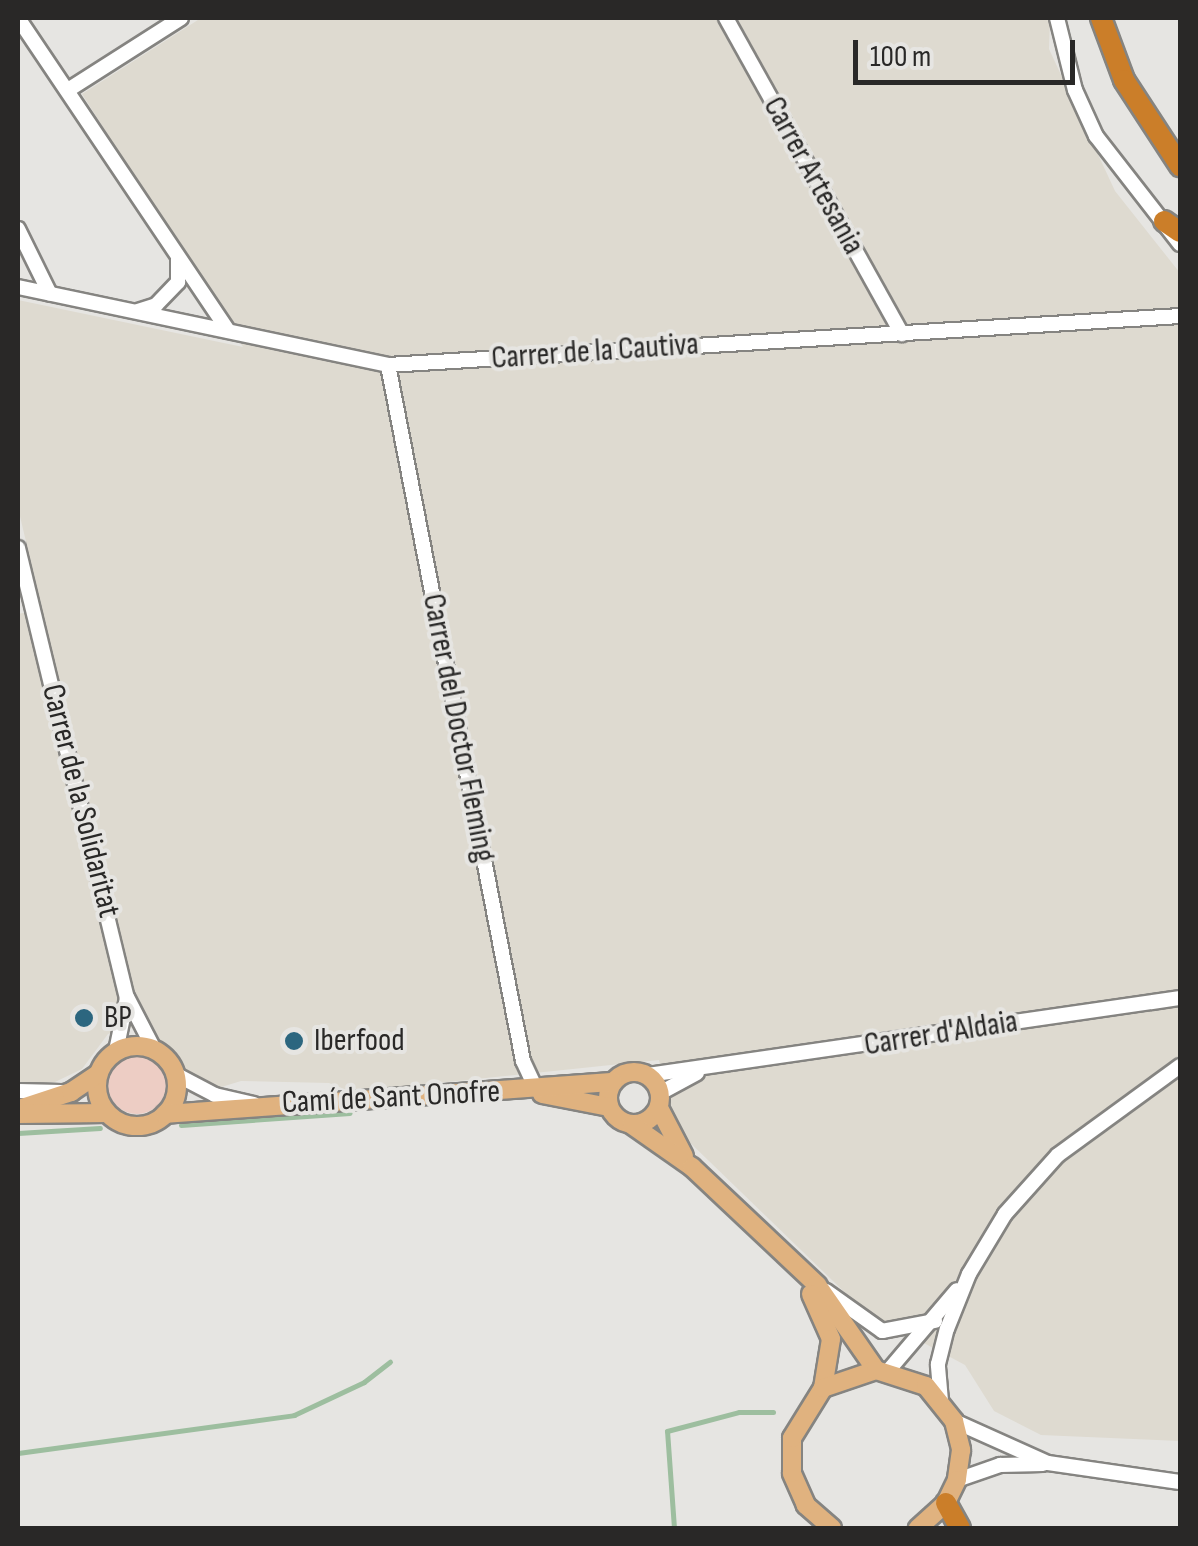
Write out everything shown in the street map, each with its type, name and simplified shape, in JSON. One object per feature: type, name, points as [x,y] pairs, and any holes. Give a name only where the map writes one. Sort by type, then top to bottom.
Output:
[{"type":"highway","points":[[1101,18],[1124,80],[1180,166]]},
{"type":"highway","points":[[1150,118],[1180,142]]},
{"type":"highway","points":[[946,1503],[960,1528]]},
{"type":"main road","points":[[154,1050],[175,1074],[176,1088],[165,1114],[129,1125],[107,1113],[18,1112],[72,1092],[98,1074],[116,1051],[154,1050]]},
{"type":"main road","points":[[692,1167],[648,1075],[629,1072],[613,1082],[609,1107],[692,1167],[817,1285],[882,1370],[941,1400],[954,1421],[960,1450],[957,1480],[946,1503],[918,1528]]},
{"type":"main road","points":[[98,1074],[98,1095],[107,1113]]},
{"type":"main road","name":"Camí de Sant Onofre","points":[[165,1114],[613,1082]]},
{"type":"main road","name":"Camí de Sant Onofre","points":[[529,1089],[609,1107]]},
{"type":"main road","points":[[632,1124],[659,1100]]},
{"type":"main road","points":[[793,1263],[831,1339],[823,1388],[792,1438],[792,1473],[806,1506],[832,1528]]},
{"type":"main road","points":[[823,1388],[882,1370]]},
{"type":"street","points":[[68,90],[181,18]]},
{"type":"street","name":"Carrer Artesania","points":[[726,18],[902,334]]},
{"type":"street","points":[[1058,18],[1075,90],[1096,136],[1172,226],[1180,244]]},
{"type":"street","points":[[20,27],[68,90],[228,331]]},
{"type":"street","points":[[18,228],[50,294]]},
{"type":"street","points":[[133,311],[156,305],[178,282],[178,256]]},
{"type":"street","name":"Carrer de la Cautiva","points":[[18,287],[388,365],[1180,316]]},
{"type":"street","name":"Carrer del Doctor Fleming","points":[[388,365],[529,1089]]},
{"type":"street","name":"Carrer de la Solidaritat","points":[[18,548],[24,596],[127,997],[154,1050]]},
{"type":"street","name":"Carrer de la Solidaritat","points":[[116,1051],[127,997]]},
{"type":"street","name":"Carrer d'Aldaia","points":[[648,1075],[1180,998]]},
{"type":"street","points":[[882,1370],[935,1321],[1030,1182],[1180,1066]]},
{"type":"street","name":"Carrer d'Aldaia","points":[[659,1100],[702,1070]]},
{"type":"street","name":"Camí de Sant Onofre","points":[[175,1074],[216,1095],[260,1105]]},
{"type":"street","points":[[18,1091],[72,1092]]},
{"type":"street","points":[[941,1400],[938,1364],[969,1274]]},
{"type":"street","points":[[817,1285],[882,1331],[935,1321]]},
{"type":"street","points":[[954,1421],[1048,1464]]},
{"type":"street","points":[[957,1480],[1000,1465],[1048,1464],[1180,1482]]},
{"type":"shaded area","points":[[201,18],[1050,18],[1049,49],[1115,191],[1180,273],[1180,1441],[1041,1435],[994,1411],[965,1365],[864,1311],[678,1131],[659,1060],[352,1092],[329,1083],[241,1081],[215,1089],[188,1077],[147,1024],[108,1034],[82,1069],[55,1082],[18,1083],[18,614],[42,609],[18,508],[18,300],[243,347],[82,94]]},
{"type":"shaded area","points":[[137,1056],[157,1065],[166,1085],[157,1105],[137,1114],[117,1105],[108,1085],[117,1065]]},
{"type":"waterway","points":[[181,1125],[350,1113]]},
{"type":"waterway","points":[[18,1133],[100,1128]]},
{"type":"waterway","points":[[18,1453],[294,1415],[364,1382],[390,1362]]},
{"type":"waterway","points":[[674,1528],[667,1431],[739,1412],[773,1412]]},
{"type":"place","name":"BP","points":[[84,1018]]},
{"type":"place","name":"Iberfood","points":[[294,1041]]}]
